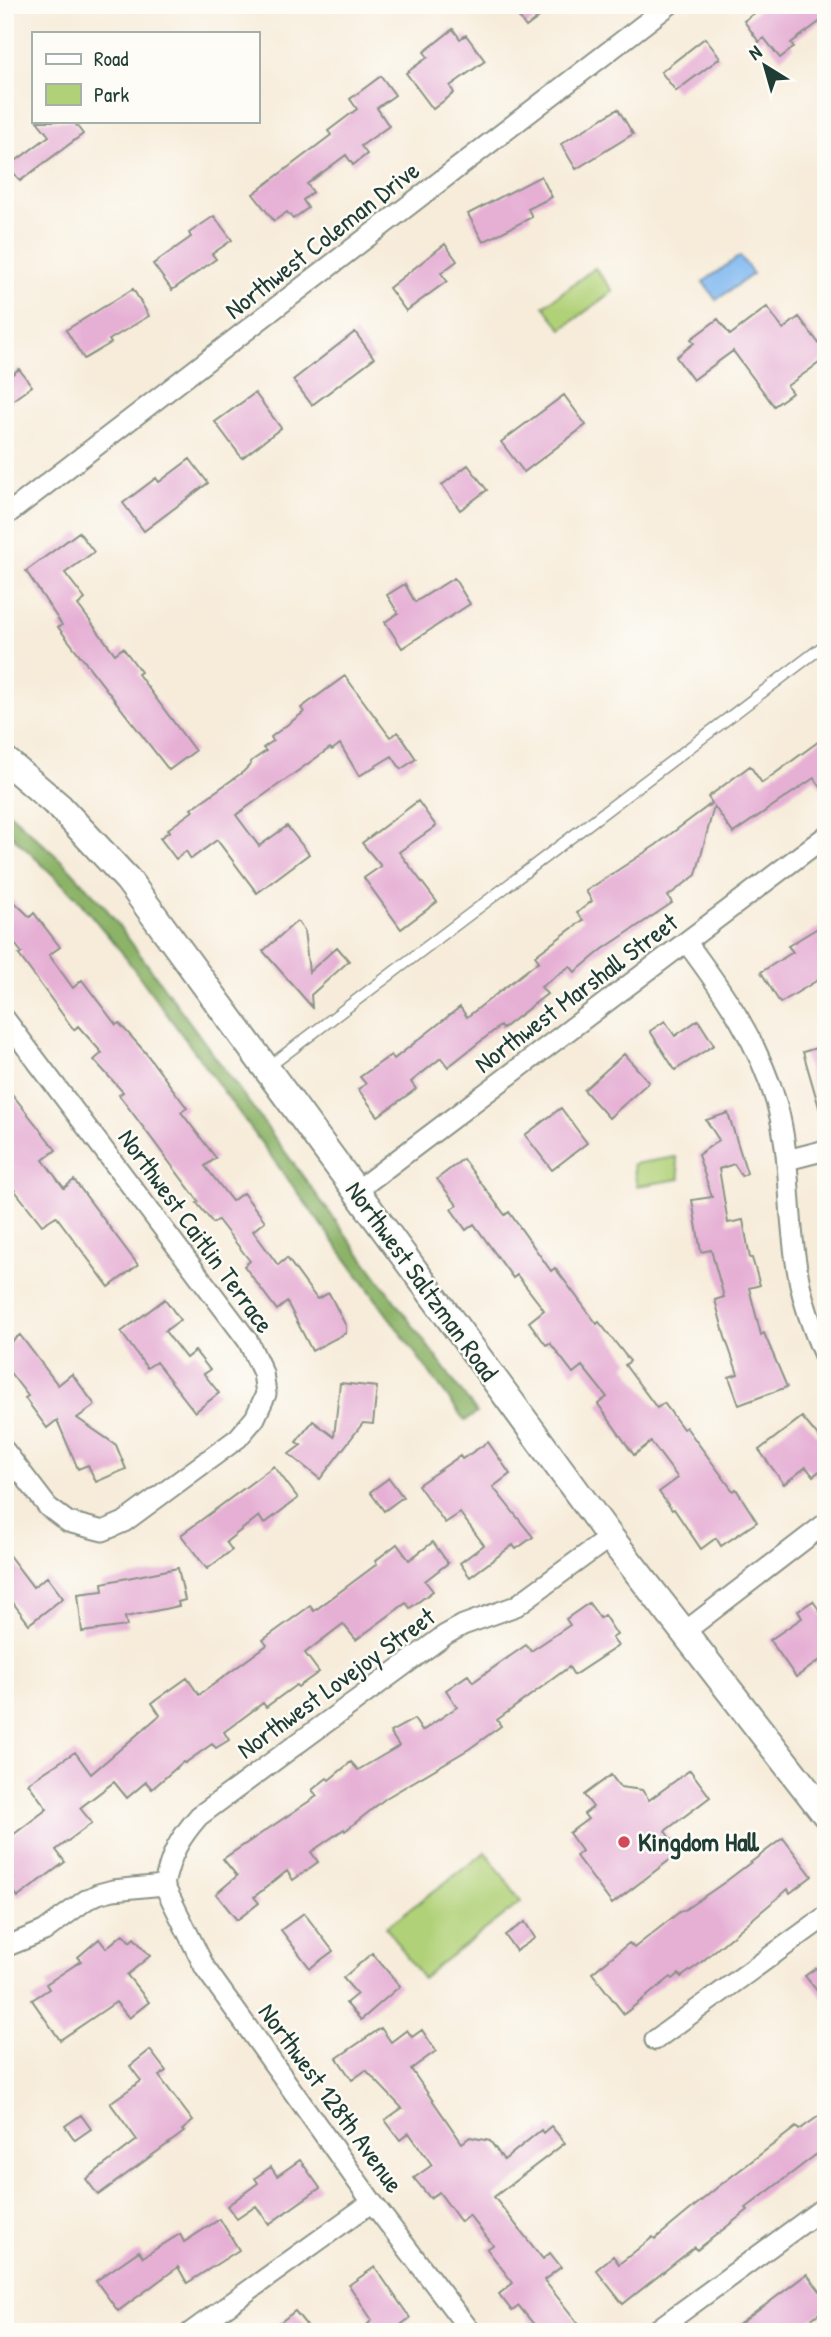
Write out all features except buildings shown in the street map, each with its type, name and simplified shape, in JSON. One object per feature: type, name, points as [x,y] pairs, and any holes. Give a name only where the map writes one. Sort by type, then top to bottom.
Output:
[{"type":"main road","name":"Northwest Saltzman Road","points":[[5,760],[68,815],[128,880],[610,1536],[826,1815]]},
{"type":"street","name":"Northwest Coleman Drive","points":[[5,516],[669,5]]},
{"type":"street","name":"Northwest Marshall Street","points":[[356,1191],[826,836]]},
{"type":"street","points":[[687,943],[727,996],[747,1028],[764,1065],[778,1107],[787,1160],[798,1275],[805,1304],[826,1360]]},
{"type":"street","name":"Northwest Caitlin Terrace","points":[[5,1019],[248,1341],[263,1373],[266,1394],[255,1418],[238,1438],[124,1522],[103,1531],[68,1522],[48,1507],[5,1451]]},
{"type":"street","points":[[787,1160],[826,1150]]},
{"type":"street","points":[[683,1633],[826,1523]]},
{"type":"street","name":"Northwest Lovejoy Street","points":[[164,1885],[172,1851],[199,1816],[445,1635],[463,1625],[516,1606],[610,1536]]},
{"type":"street","points":[[5,1947],[44,1931],[86,1900],[99,1894],[164,1885]]},
{"type":"street","name":"Northwest 128th Avenue","points":[[164,1885],[205,1968],[372,2202],[471,2332]]},
{"type":"street","points":[[655,2039],[826,1916]]},
{"type":"street","points":[[191,2332],[372,2202]]},
{"type":"street","points":[[654,2332],[826,2206]]},
{"type":"lane","points":[[267,1068],[826,644]]},
{"type":"green space","points":[[595,268],[613,291],[562,329],[544,306]]},
{"type":"green space","points":[[5,809],[66,865],[105,907],[477,1413],[465,1421],[120,950],[75,896],[5,829]]},
{"type":"green space","points":[[676,1157],[680,1179],[637,1186],[633,1164]]},
{"type":"green space","points":[[486,1852],[521,1902],[422,1978],[386,1927]]},
{"type":"water","points":[[740,256],[753,274],[716,300],[703,282]]},
{"type":"place","name":"Kingdom Hall","points":[[624,1842]]}]
